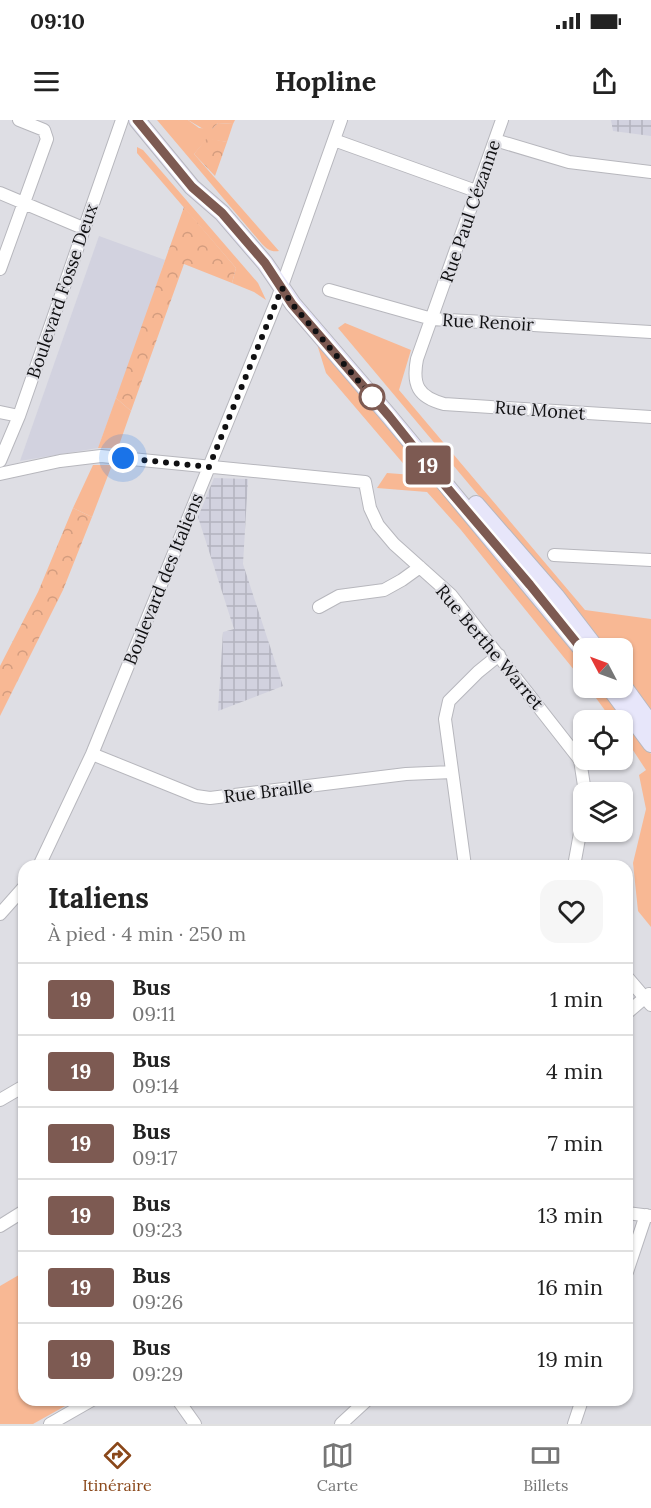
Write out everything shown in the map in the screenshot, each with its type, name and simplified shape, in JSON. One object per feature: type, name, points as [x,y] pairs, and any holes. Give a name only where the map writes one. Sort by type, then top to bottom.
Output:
[{"type":"main road","points":[[137,120],[192,187],[222,213],[265,263],[296,307],[573,638]]},
{"type":"main road","points":[[389,416],[419,440],[438,461],[556,596],[588,638]]},
{"type":"main road","points":[[617,698],[651,744]]},
{"type":"main road","points":[[632,698],[651,724]]},
{"type":"street","points":[[0,269],[46,139],[44,130],[19,120]]},
{"type":"street","name":"Boulevard Fosse Deux","points":[[0,461],[19,416],[122,120]]},
{"type":"street","name":"Boulevard des Italiens","points":[[42,860],[92,754],[282,288],[341,120]]},
{"type":"street","name":"Rue Paul Cézanne","points":[[429,400],[418,388],[414,373],[417,359],[502,120]]},
{"type":"street","points":[[334,140],[476,191]]},
{"type":"street","points":[[495,140],[569,162],[651,172]]},
{"type":"street","points":[[0,193],[83,228]]},
{"type":"street","name":"Rue Renoir","points":[[328,290],[432,319],[651,332]]},
{"type":"street","name":"Rue Monet","points":[[429,400],[444,404],[651,417]]},
{"type":"street","points":[[0,412],[19,416]]},
{"type":"street","points":[[0,474],[60,461],[101,456],[209,467]]},
{"type":"street","name":"Rue Berthe Warret","points":[[209,467],[365,482],[370,508],[378,525],[394,544],[451,595],[499,655],[580,760],[583,782]]},
{"type":"street","points":[[554,555],[651,560]]},
{"type":"street","points":[[319,607],[339,596],[384,590],[420,567]]},
{"type":"street","points":[[464,860],[445,719],[449,701],[470,679],[499,655]]},
{"type":"street","name":"Rue Braille","points":[[92,754],[196,796],[210,798],[406,774],[452,772]]},
{"type":"street","points":[[575,860],[578,842]]},
{"type":"street","points":[[0,914],[18,894]]},
{"type":"street","points":[[633,983],[649,998],[633,1008]]},
{"type":"street","points":[[0,1100],[18,1090]]},
{"type":"street","points":[[633,1214],[649,1216],[633,1257]]},
{"type":"street","points":[[0,1226],[18,1215]]},
{"type":"street","points":[[50,1424],[82,1406]]},
{"type":"street","points":[[182,1406],[195,1424]]},
{"type":"street","points":[[341,1424],[360,1406]]},
{"type":"street","points":[[574,1424],[580,1406]]},
{"type":"shaded area","points":[[611,120],[651,120],[651,136],[613,131]]},
{"type":"shaded area","points":[[99,236],[165,260],[140,334],[98,448],[20,461]]},
{"type":"shaded area","points":[[214,478],[248,479],[243,564],[283,686],[218,711],[223,632],[234,629],[198,517]]},
{"type":"green space","points":[[157,120],[188,120],[199,128],[212,129],[218,123],[233,124],[227,142],[207,139],[194,154],[279,251],[270,250],[262,244]]},
{"type":"green space","points":[[188,120],[235,120],[233,124],[218,123],[212,129],[205,130]]},
{"type":"green space","points":[[207,138],[227,142],[215,176],[194,154]]},
{"type":"green space","points":[[137,147],[143,150],[258,283],[266,300],[232,283],[236,268],[137,153]]},
{"type":"green space","points":[[184,207],[236,268],[232,283],[184,264],[131,411],[116,398]]},
{"type":"green space","points":[[345,323],[411,350],[399,390],[585,610],[651,619],[651,715],[633,689],[633,638],[594,638],[541,570],[338,328]]},
{"type":"green space","points":[[317,344],[524,588],[573,651],[573,669],[461,530],[427,492],[377,488],[387,473],[413,475],[326,373]]},
{"type":"green space","points":[[116,398],[131,411],[118,448],[98,448]]},
{"type":"green space","points":[[93,465],[112,465],[92,517],[73,508]]},
{"type":"green space","points":[[73,508],[92,517],[63,590],[0,716],[0,666],[38,592]]},
{"type":"green space","points":[[596,698],[609,698],[618,710],[605,710]]},
{"type":"green space","points":[[633,730],[651,754],[651,927],[638,911],[633,863],[646,809],[639,775],[646,770],[633,750]]},
{"type":"green space","points":[[18,1276],[18,1406],[65,1406],[33,1424],[0,1424],[0,1286]]},
{"type":"bus line","name":"19","points":[[137,120],[192,187],[222,213],[265,263],[292,304],[389,416],[573,638]]},
{"type":"route","points":[[123,458],[209,467],[282,288],[292,304],[374,399],[372,397]]}]
